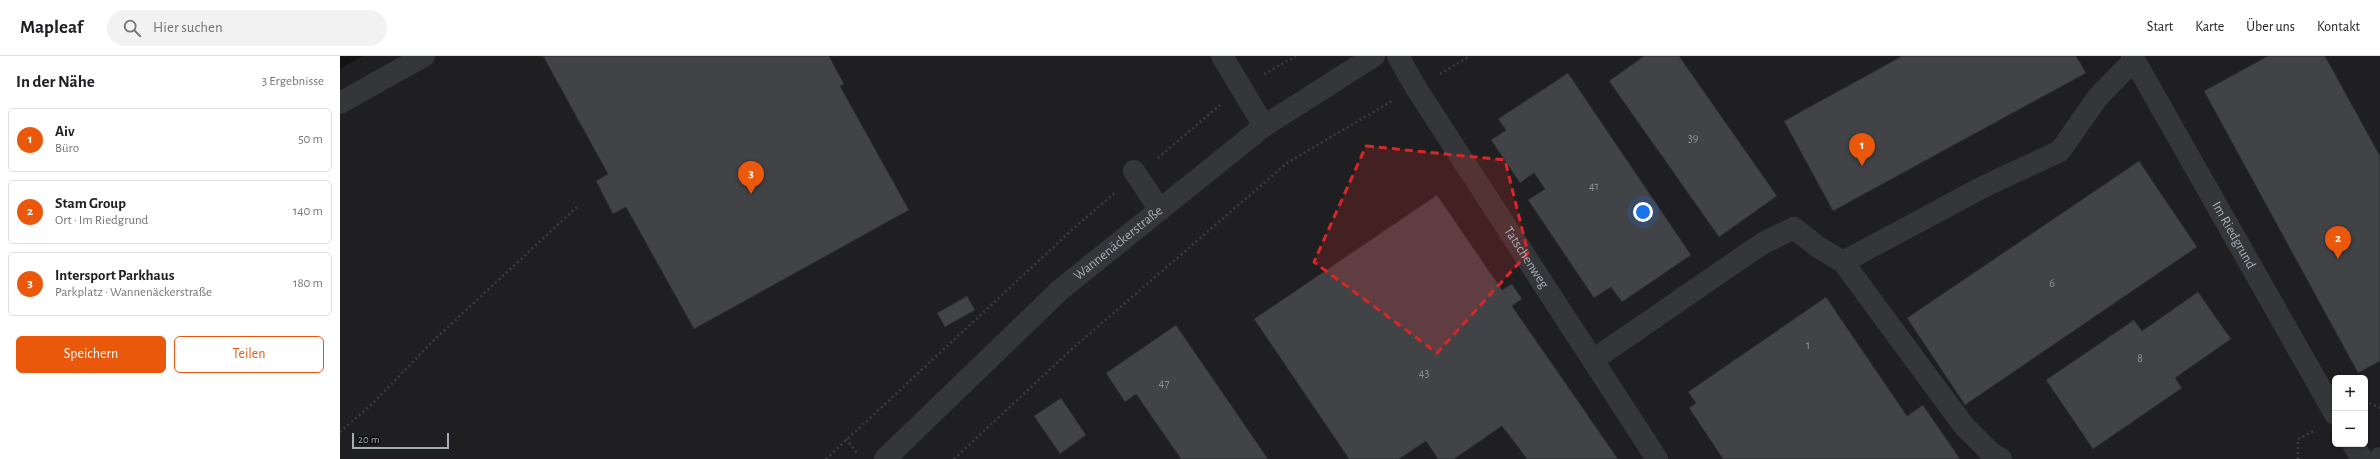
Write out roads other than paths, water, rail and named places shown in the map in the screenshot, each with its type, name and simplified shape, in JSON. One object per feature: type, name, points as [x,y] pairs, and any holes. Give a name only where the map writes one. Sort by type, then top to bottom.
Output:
[{"type":"street","points":[[340,103],[424,56]]},
{"type":"street","points":[[1222,56],[1264,126]]},
{"type":"street","name":"Wannenäckerstraße","points":[[885,459],[1060,290],[1264,126],[1374,56]]},
{"type":"street","name":"Tatschenweg","points":[[1398,56],[1416,88],[1657,459]]},
{"type":"street","points":[[1843,262],[1983,187],[2060,150],[2098,97],[2133,58]]},
{"type":"street","name":"Im Riedgrund","points":[[2133,58],[2333,411]]},
{"type":"street","points":[[1136,173],[1160,210]]},
{"type":"street","points":[[1593,360],[1762,244],[1794,228],[1818,247],[1843,262],[1964,426],[1991,453],[2001,459]]},
{"type":"street","points":[[2355,447],[2362,459]]},
{"type":"place","name":"Aiv","points":[[1862,166]]},
{"type":"place","name":"Intersport Parkhaus","points":[[751,194]]},
{"type":"place","name":"Stam Group","points":[[2338,259]]}]
